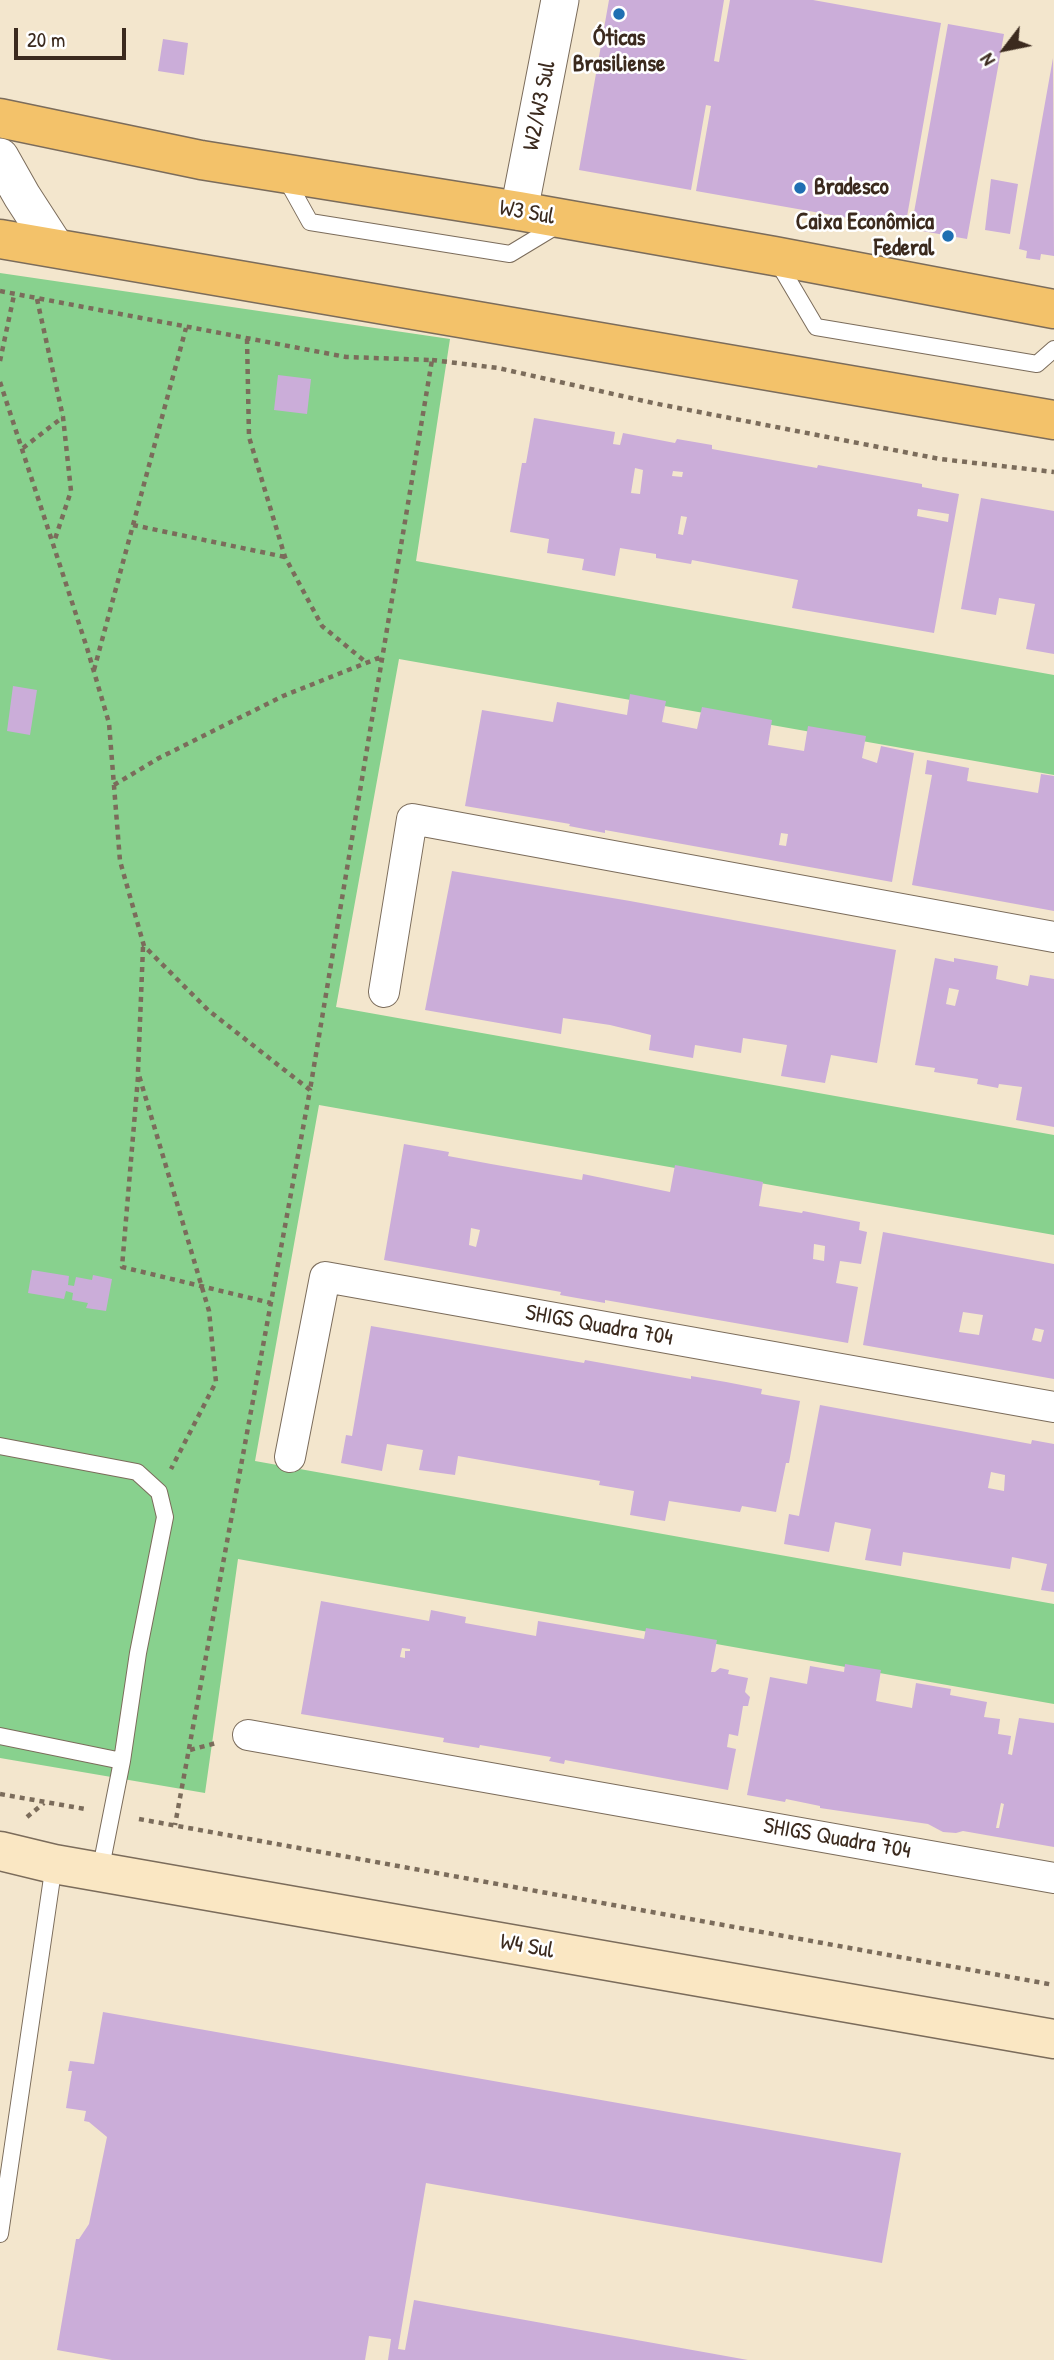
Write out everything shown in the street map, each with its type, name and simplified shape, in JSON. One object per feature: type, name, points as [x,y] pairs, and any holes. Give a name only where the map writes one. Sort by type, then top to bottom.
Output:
[{"type":"main road","name":"W3 Sul","points":[[0,118],[201,160],[519,211],[1054,309]]},
{"type":"main road","points":[[0,239],[1054,420]]},
{"type":"main road","name":"W4 Sul","points":[[0,1851],[54,1864],[1054,2039]]},
{"type":"street","name":"W2/W3 Sul","points":[[519,211],[560,0]]},
{"type":"street","points":[[0,158],[55,247]]},
{"type":"street","points":[[384,992],[412,819],[1054,937]]},
{"type":"street","name":"SHIGS Quadra 704","points":[[290,1457],[325,1277],[1054,1407]]},
{"type":"street","name":"SHIGS Quadra 704","points":[[248,1735],[1054,1878]]},
{"type":"lane","points":[[284,174],[310,222],[510,254],[566,220]]},
{"type":"lane","points":[[774,256],[816,327],[1037,364],[1054,349]]},
{"type":"lane","points":[[0,1446],[137,1472],[159,1492],[165,1517],[100,1872]]},
{"type":"lane","points":[[0,1736],[122,1761]]},
{"type":"lane","points":[[0,2234],[54,1864]]},
{"type":"path","points":[[0,291],[346,357],[432,360],[498,368],[940,459],[1054,472]]},
{"type":"path","points":[[0,361],[14,295]]},
{"type":"path","points":[[37,299],[63,417],[71,491],[54,543]]},
{"type":"path","points":[[94,671],[186,328]]},
{"type":"path","points":[[247,339],[249,437],[285,558],[322,626],[367,663]]},
{"type":"path","points":[[175,1825],[310,1090],[432,360]]},
{"type":"path","points":[[0,382],[54,543],[109,723],[120,861],[144,946],[138,1072],[122,1267],[271,1304]]},
{"type":"path","points":[[23,448],[63,417]]},
{"type":"path","points":[[133,525],[285,558]]},
{"type":"path","points":[[114,785],[159,758],[284,696],[382,657]]},
{"type":"path","points":[[144,946],[208,1010],[310,1090]]},
{"type":"path","points":[[138,1072],[209,1311],[216,1382],[159,1492]]},
{"type":"path","points":[[0,1794],[1054,1985]]},
{"type":"green space","points":[[0,273],[450,339],[416,561],[1054,675],[1054,775],[399,659],[336,1007],[1054,1135],[1054,1235],[319,1105],[255,1461],[1054,1604],[1054,1704],[238,1559],[205,1793],[0,1758]]},
{"type":"building","points":[[609,0],[724,0],[714,61],[719,62],[730,0],[813,0],[941,23],[905,228],[696,191],[711,106],[706,105],[691,190],[579,170]]},
{"type":"building","points":[[948,24],[1004,34],[967,239],[911,229]]},
{"type":"building","points":[[163,39],[188,43],[184,75],[158,71]]},
{"type":"building","points":[[1053,58],[1054,256],[1041,254],[1040,260],[1026,258],[1027,251],[1019,249]]},
{"type":"building","points":[[991,179],[1018,184],[1010,234],[985,230]]},
{"type":"building","points":[[278,375],[311,379],[307,414],[274,410]]},
{"type":"building","points":[[534,418],[615,432],[613,444],[620,445],[623,433],[675,443],[677,439],[712,445],[712,449],[817,468],[818,465],[922,484],[922,487],[959,494],[934,633],[792,608],[798,580],[692,560],[691,564],[620,548],[615,576],[582,570],[584,559],[547,553],[549,539],[510,532],[522,463],[526,463]],"holes":[[[635,468],[643,470],[640,494],[631,493]],[[673,471],[683,472],[682,477],[672,476]],[[918,509],[949,514],[948,522],[917,516]],[[681,516],[687,517],[683,535],[678,534]]]},
{"type":"building","points":[[981,498],[1054,511],[1054,654],[1026,649],[1035,604],[999,598],[996,615],[961,609]]},
{"type":"building","points":[[13,686],[37,690],[30,735],[7,731]]},
{"type":"building","points":[[630,694],[666,701],[662,722],[697,729],[702,707],[772,720],[768,745],[804,751],[808,726],[866,736],[862,758],[877,763],[881,746],[914,753],[892,882],[465,806],[482,710],[553,722],[557,702],[627,715]],"holes":[[[781,833],[788,834],[786,846],[779,845]]]},
{"type":"building","points":[[927,760],[969,768],[967,781],[1038,793],[1041,774],[1054,776],[1054,911],[912,885],[932,775],[925,774]]},
{"type":"building","points":[[452,871],[896,950],[877,1063],[831,1055],[825,1083],[781,1076],[787,1045],[743,1038],[741,1053],[695,1045],[693,1058],[649,1050],[651,1035],[610,1025],[563,1018],[561,1034],[425,1010]]},
{"type":"building","points":[[935,958],[954,962],[954,958],[998,966],[996,979],[1028,986],[1030,975],[1054,979],[1054,1127],[1016,1120],[1022,1087],[999,1084],[998,1088],[977,1084],[978,1079],[934,1072],[935,1068],[915,1065]],"holes":[[[949,988],[959,990],[955,1006],[946,1004]]]},
{"type":"building","points":[[404,1144],[449,1152],[448,1156],[491,1164],[582,1180],[583,1174],[670,1192],[675,1165],[763,1182],[759,1206],[860,1222],[859,1230],[867,1232],[861,1264],[840,1261],[836,1283],[858,1287],[848,1343],[605,1300],[605,1303],[560,1295],[561,1292],[384,1260]],"holes":[[[471,1228],[480,1230],[476,1247],[469,1245]],[[814,1244],[825,1246],[824,1261],[813,1259]]]},
{"type":"building","points":[[883,1232],[1054,1264],[1054,1379],[863,1345]],"holes":[[[963,1312],[983,1315],[979,1335],[959,1332]],[[1035,1328],[1044,1330],[1041,1342],[1032,1340]]]},
{"type":"building","points":[[32,1270],[69,1276],[68,1285],[74,1286],[76,1277],[92,1280],[93,1275],[112,1279],[106,1311],[86,1308],[88,1303],[72,1300],[73,1293],[66,1291],[64,1299],[28,1293]]},
{"type":"building","points":[[371,1326],[584,1363],[585,1360],[691,1379],[691,1376],[726,1382],[762,1389],[761,1394],[800,1401],[789,1463],[786,1463],[776,1512],[742,1506],[740,1512],[669,1501],[665,1521],[630,1515],[634,1491],[599,1485],[600,1481],[458,1456],[455,1475],[419,1470],[423,1450],[387,1444],[382,1471],[341,1463],[346,1435],[352,1436]]},
{"type":"building","points":[[820,1405],[1031,1444],[1032,1440],[1054,1444],[1054,1592],[1041,1590],[1047,1564],[1012,1557],[1010,1569],[903,1552],[901,1566],[865,1560],[871,1529],[835,1522],[829,1552],[784,1544],[789,1514],[799,1516]],"holes":[[[991,1472],[1005,1475],[1004,1491],[988,1488]]]},
{"type":"building","points":[[321,1601],[429,1621],[431,1610],[466,1617],[465,1623],[536,1636],[538,1621],[644,1639],[646,1628],[717,1640],[711,1672],[720,1668],[729,1670],[728,1674],[748,1678],[745,1692],[750,1697],[748,1706],[743,1706],[738,1736],[729,1734],[727,1747],[736,1749],[728,1790],[565,1760],[564,1764],[549,1761],[551,1757],[480,1745],[479,1748],[443,1742],[444,1738],[301,1714]],"holes":[[[402,1648],[410,1649],[405,1651],[405,1658],[400,1657]]]},
{"type":"building","points":[[845,1664],[881,1670],[876,1701],[912,1708],[916,1683],[951,1689],[950,1695],[987,1702],[984,1717],[1000,1719],[998,1734],[1011,1736],[1008,1754],[1012,1755],[1019,1718],[1054,1723],[1054,1847],[963,1831],[943,1832],[928,1824],[820,1808],[786,1799],[785,1802],[747,1795],[770,1677],[807,1684],[810,1666],[844,1672]],"holes":[[[1001,1803],[1004,1804],[999,1828],[996,1828]]]},
{"type":"building","points":[[103,2012],[901,2153],[882,2263],[426,2183],[398,2349],[405,2350],[414,2300],[748,2360],[388,2360],[391,2339],[369,2336],[365,2360],[112,2360],[57,2350],[76,2239],[79,2239],[89,2224],[107,2137],[84,2121],[86,2111],[66,2108],[72,2071],[68,2071],[70,2061],[94,2064]]},
{"type":"place","name":"Óticas Brasiliense","points":[[619,14]]},
{"type":"place","name":"Bradesco","points":[[800,188]]},
{"type":"place","name":"Caixa Econômica Federal","points":[[948,236]]}]
